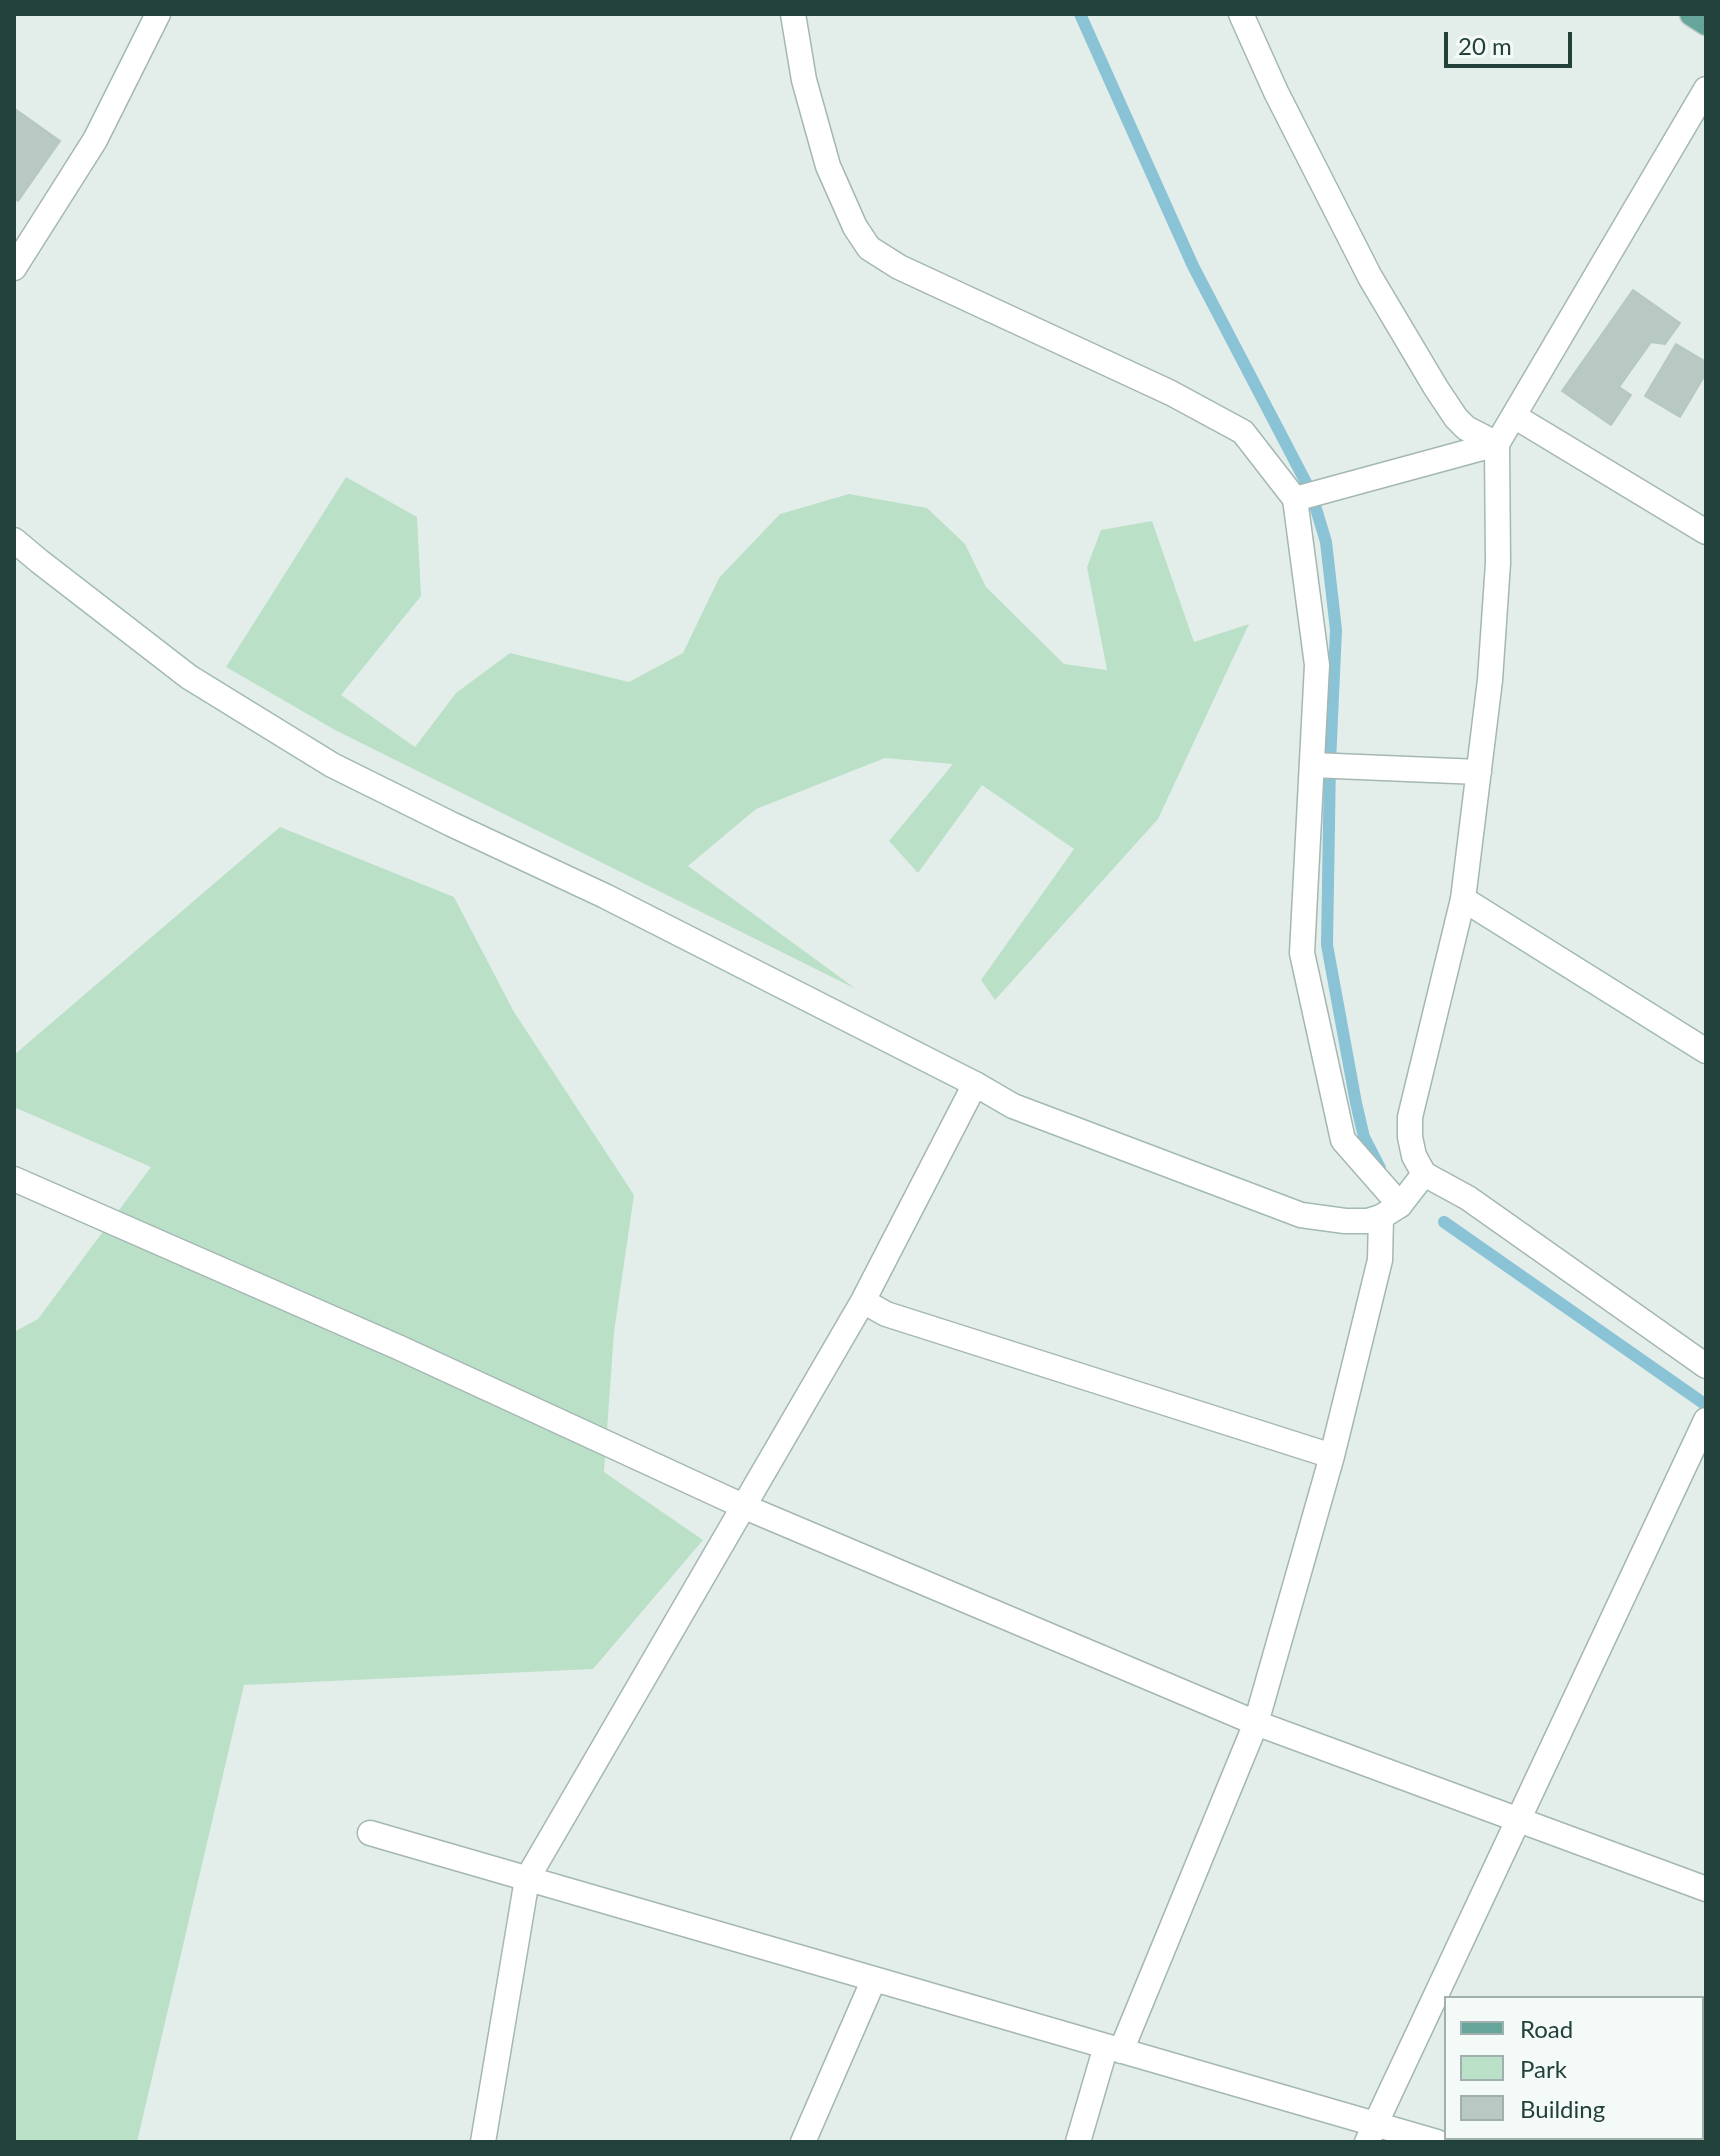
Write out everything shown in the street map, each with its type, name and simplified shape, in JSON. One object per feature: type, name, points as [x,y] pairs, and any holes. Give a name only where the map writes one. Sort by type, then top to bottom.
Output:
[{"type":"main road","points":[[1692,14],[1706,23]]},
{"type":"street","points":[[14,268],[95,140],[158,14]]},
{"type":"street","points":[[793,14],[804,80],[828,166],[855,227],[869,248],[899,267],[1171,393],[1243,432],[1295,499],[1317,665],[1302,953],[1343,1140],[1391,1211],[1332,1456],[1256,1723],[1114,2048],[1078,2142]]},
{"type":"street","points":[[1241,14],[1276,92],[1370,277],[1436,388],[1466,428],[1497,444]]},
{"type":"street","points":[[1699,1361],[1468,1198],[1424,1174],[1414,1156],[1410,1117],[1463,899],[1490,680],[1498,563],[1497,444],[1706,89]]},
{"type":"street","points":[[1514,416],[1706,532]]},
{"type":"street","points":[[1295,499],[1497,444]]},
{"type":"street","points":[[14,540],[189,677],[332,765],[605,896],[1013,1106],[1301,1215],[1368,1221],[1391,1211],[1424,1174]]},
{"type":"street","points":[[1312,765],[1479,772]]},
{"type":"street","points":[[1463,899],[1706,1051]]},
{"type":"street","points":[[483,2142],[527,1879],[863,1301],[975,1084]]},
{"type":"street","points":[[14,1179],[400,1348],[745,1507],[1256,1723],[1706,1889]]},
{"type":"street","points":[[863,1301],[886,1314],[1332,1456]]},
{"type":"street","points":[[1371,2133],[1706,1420]]},
{"type":"street","points":[[370,1833],[1114,2048],[1371,2133],[1437,2142]]},
{"type":"street","points":[[803,2142],[874,1979]]},
{"type":"green space","points":[[346,477],[417,517],[421,596],[341,695],[415,747],[456,693],[510,653],[629,682],[683,653],[719,578],[780,514],[849,494],[927,508],[965,544],[986,587],[1064,664],[1107,670],[1087,567],[1101,530],[1152,521],[1194,642],[1249,624],[1158,819],[995,1000],[981,980],[1074,849],[982,785],[918,873],[889,841],[953,764],[885,758],[756,809],[688,866],[856,989],[335,730],[226,667]]},
{"type":"green space","points":[[280,827],[454,897],[514,1012],[634,1195],[614,1332],[604,1472],[703,1540],[593,1669],[244,1685],[137,2142],[14,2142],[14,1332],[38,1319],[151,1167],[14,1107],[14,1055]]},
{"type":"building","points":[[15,109],[60,141],[18,201],[14,198]]},
{"type":"building","points":[[1633,290],[1680,323],[1665,344],[1651,342],[1619,387],[1631,395],[1611,425],[1562,391]]},
{"type":"building","points":[[1676,344],[1706,362],[1706,373],[1680,417],[1645,396]]},
{"type":"building","points":[[1704,2050],[1706,2051],[1704,2112]]},
{"type":"waterway","points":[[1080,14],[1193,266],[1311,492],[1326,542],[1336,630],[1327,945],[1364,1137],[1380,1168]]},
{"type":"waterway","points":[[1444,1222],[1706,1405]]}]
